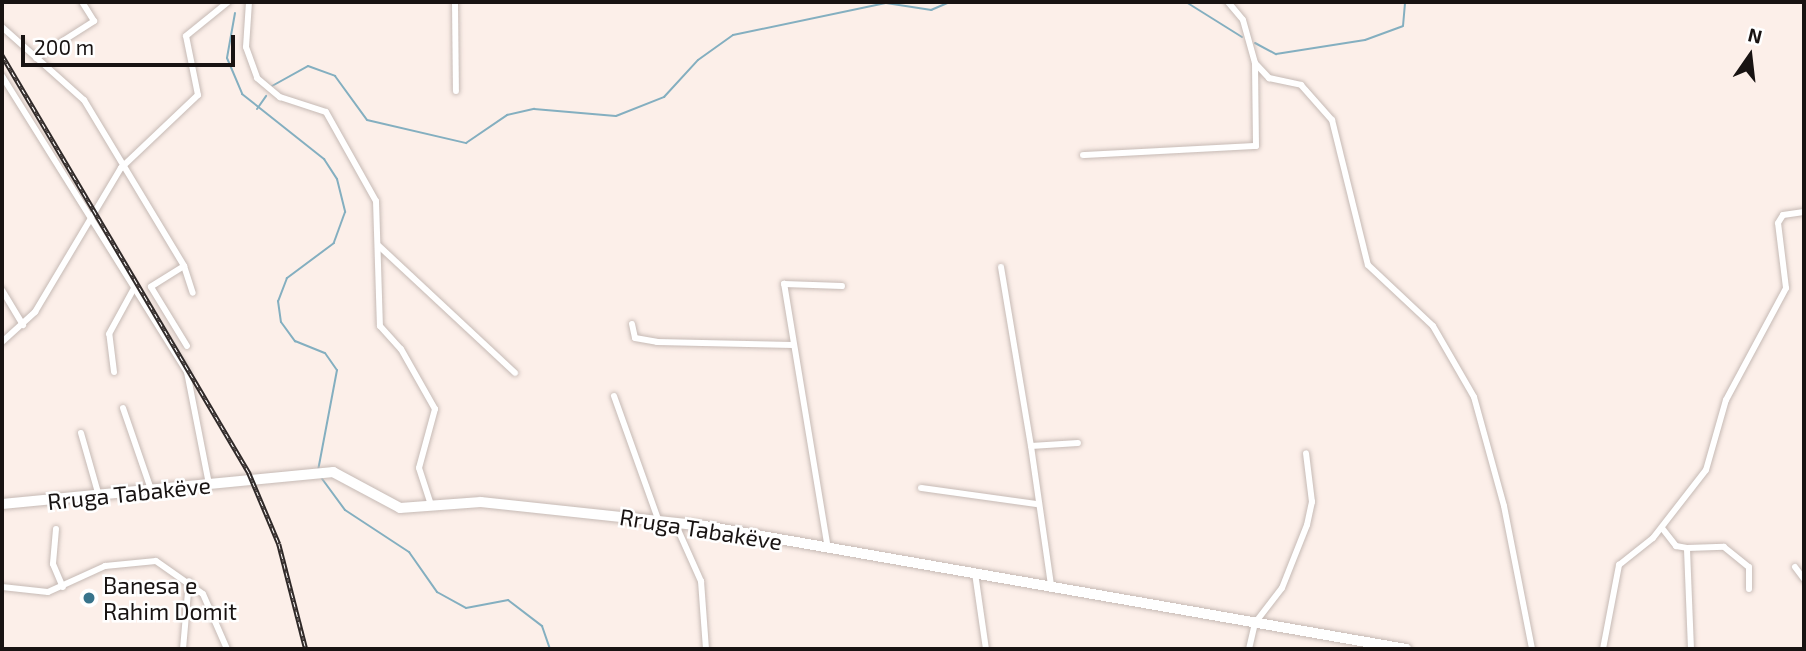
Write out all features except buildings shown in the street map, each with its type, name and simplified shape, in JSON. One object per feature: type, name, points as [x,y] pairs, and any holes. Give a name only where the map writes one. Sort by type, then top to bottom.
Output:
[{"type":"street","points":[[36,58],[94,20],[82,2]]},
{"type":"street","points":[[2,342],[23,325],[87,218],[121,168],[198,95],[186,36],[228,2]]},
{"type":"street","points":[[249,2],[246,47],[253,71],[274,94],[330,117],[376,201],[380,327],[401,349],[435,409],[419,468],[431,508]]},
{"type":"street","points":[[455,2],[456,92]]},
{"type":"street","points":[[1083,155],[1256,146],[1255,63],[1243,20],[1228,2]]},
{"type":"street","points":[[2,27],[84,100],[121,168],[184,266],[193,293]]},
{"type":"street","points":[[1255,63],[1269,78],[1301,85],[1332,120],[1368,265],[1433,326],[1474,397],[1499,484],[1532,649]]},
{"type":"street","points":[[2,76],[133,290],[151,309],[190,379],[209,484]]},
{"type":"street","points":[[1602,649],[1619,565],[1662,528],[1706,470],[1730,391],[1782,300],[1779,223],[1783,215],[1804,212]]},
{"type":"street","points":[[379,246],[515,373]]},
{"type":"street","points":[[184,266],[151,287],[187,346]]},
{"type":"street","points":[[1001,267],[1051,585]]},
{"type":"street","points":[[828,549],[785,284],[842,286]]},
{"type":"street","points":[[2,290],[23,325]]},
{"type":"street","points":[[114,372],[109,334],[133,290]]},
{"type":"street","points":[[632,324],[635,338],[657,342],[793,345]]},
{"type":"street","points":[[614,396],[659,522]]},
{"type":"street","points":[[123,408],[152,492]]},
{"type":"street","points":[[81,433],[99,498]]},
{"type":"street","points":[[1031,446],[1078,443]]},
{"type":"street","points":[[1249,649],[1255,623],[1282,588],[1307,525],[1312,502],[1306,453]]},
{"type":"street","name":"Rruga Tabakëve","points":[[2,504],[99,498],[209,484],[242,486],[324,472],[340,474],[390,506],[431,508],[481,502],[675,523],[1051,585],[1406,649]]},
{"type":"street","points":[[921,488],[1037,504]]},
{"type":"street","points":[[675,523],[701,581],[706,649]]},
{"type":"street","points":[[1662,528],[1676,546],[1724,547],[1749,567],[1749,589]]},
{"type":"street","points":[[56,529],[53,564],[62,587]]},
{"type":"street","points":[[1687,548],[1691,649]]},
{"type":"street","points":[[2,587],[48,592],[106,566],[140,560],[156,561],[189,581],[213,608],[227,649]]},
{"type":"street","points":[[1795,567],[1804,579]]},
{"type":"street","points":[[975,573],[986,649]]},
{"type":"street","points":[[183,649],[189,581]]},
{"type":"waterway","points":[[272,86],[308,66],[335,76],[367,120],[466,143],[507,115],[534,109],[616,116],[664,97],[698,60],[733,35],[886,3],[931,10],[950,2]]},
{"type":"waterway","points":[[1186,2],[1242,37]]},
{"type":"waterway","points":[[1255,43],[1276,54],[1365,40],[1403,26],[1405,2]]},
{"type":"waterway","points":[[235,13],[227,58],[242,94],[324,159],[337,179],[345,212],[334,243],[287,278],[278,301],[281,322],[295,341],[325,353],[337,370],[318,471]]},
{"type":"waterway","points":[[257,109],[266,96]]},
{"type":"waterway","points":[[320,476],[345,510],[409,552],[437,592],[466,608],[508,600],[542,626],[550,649]]},
{"type":"railway","points":[[2,55],[249,473],[279,544],[306,649]]},
{"type":"place","name":"Banesa e Rahim Domit","points":[[89,598]]}]
